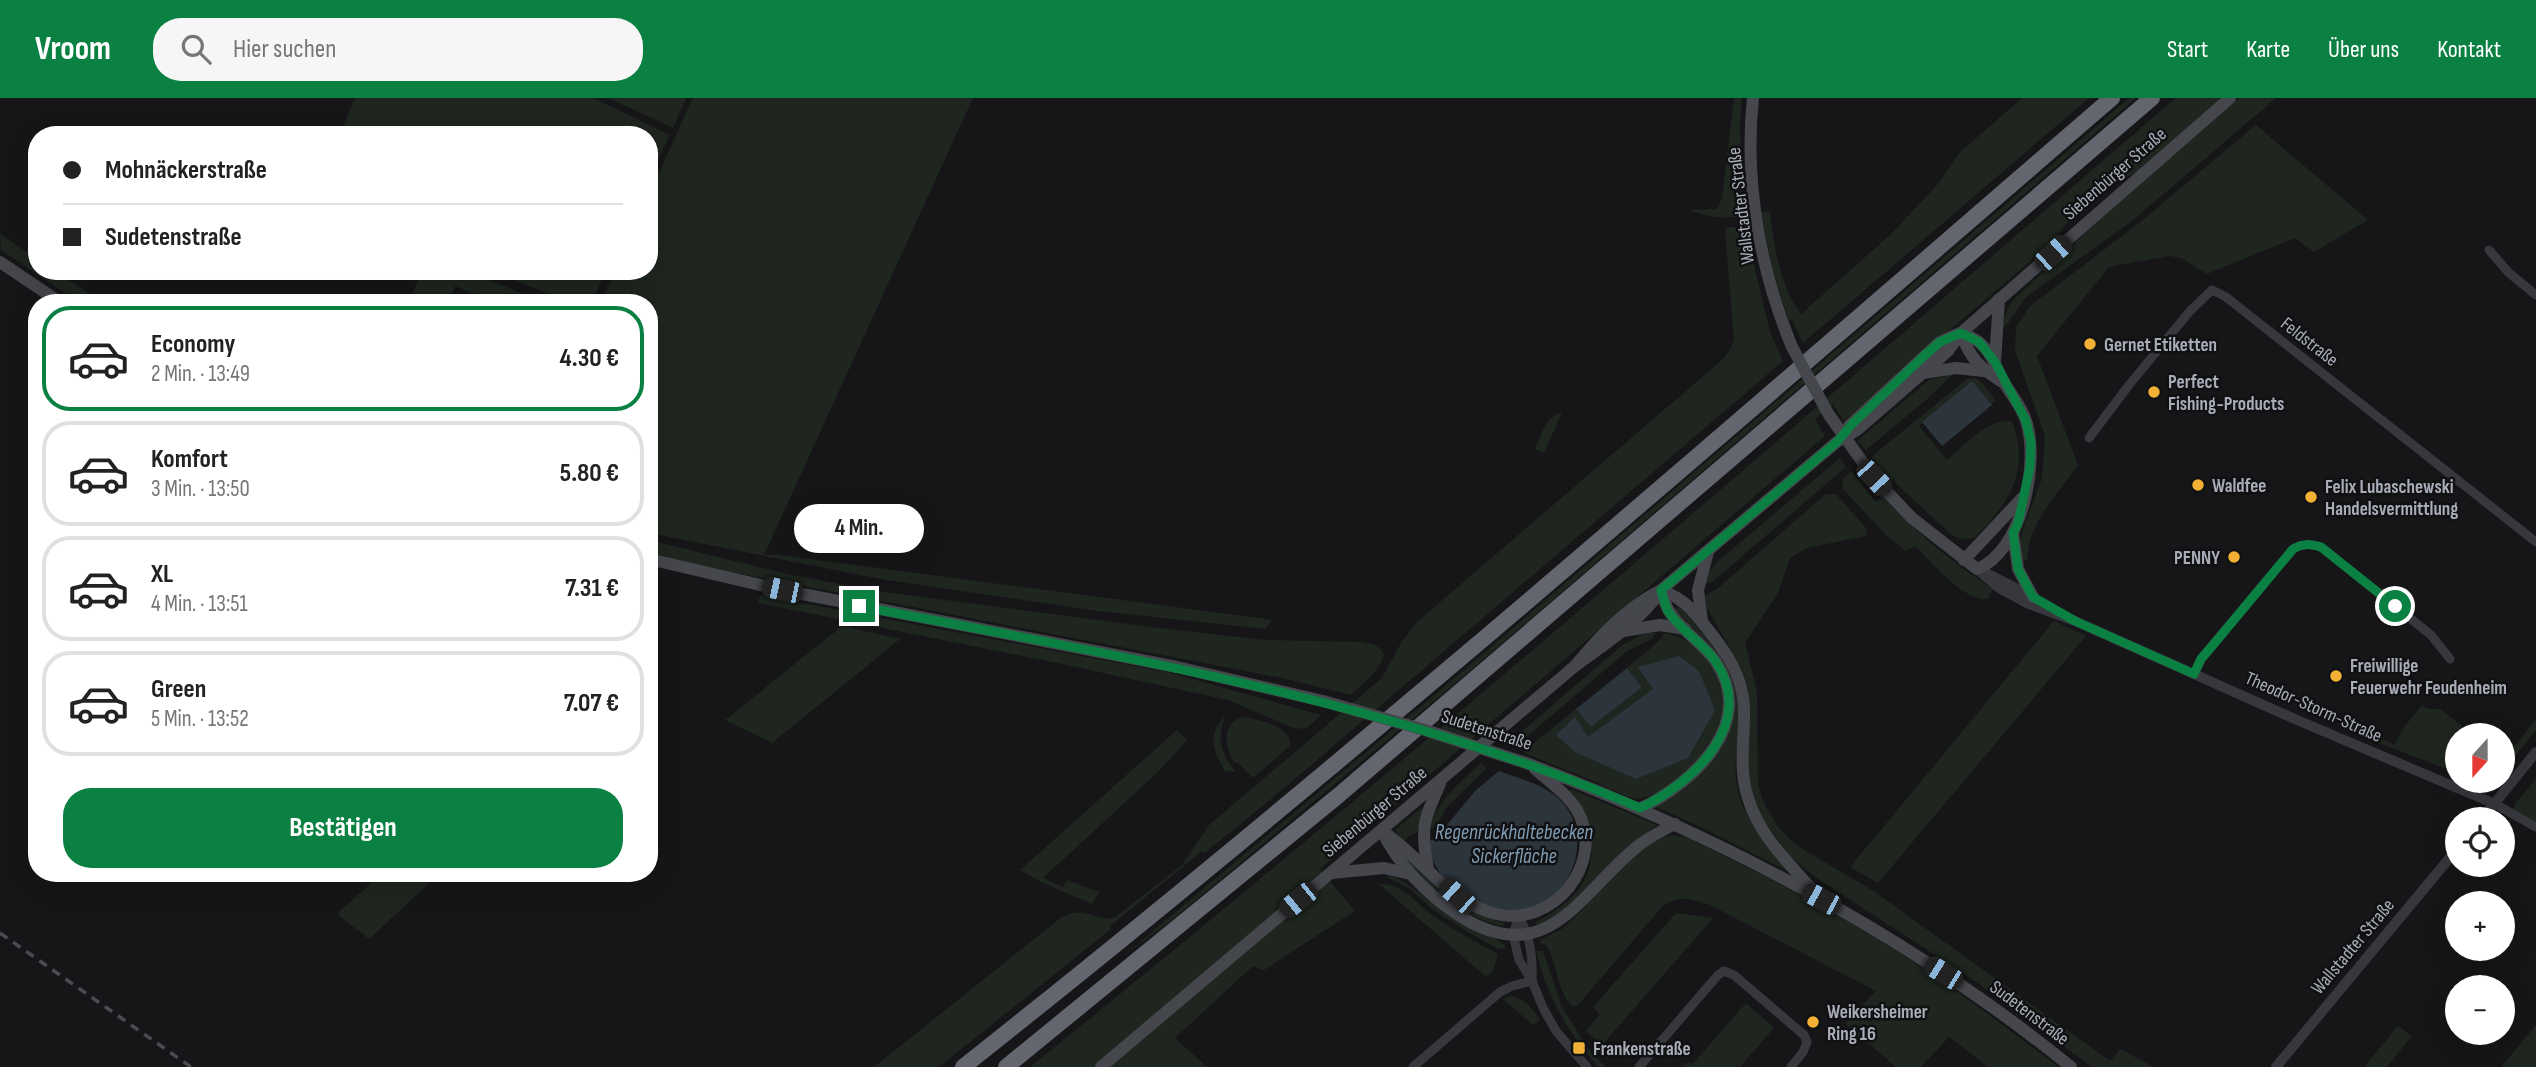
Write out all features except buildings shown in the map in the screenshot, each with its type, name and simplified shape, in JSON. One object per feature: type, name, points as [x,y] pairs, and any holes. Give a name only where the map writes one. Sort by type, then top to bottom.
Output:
[{"type":"highway","points":[[963,1067],[1322,776],[2112,98]]},
{"type":"highway","points":[[1006,1067],[1339,796],[2152,98]]},
{"type":"main road","name":"Wallstadter Straße","points":[[1753,98],[1751,167],[1757,220],[1771,286],[1791,344]]},
{"type":"main road","name":"Siebenbürger Straße","points":[[1575,666],[1602,634],[1642,600],[1661,590],[1838,441],[1857,429],[1948,351],[1961,333],[1999,299],[2230,98]]},
{"type":"main road","points":[[0,262],[48,294]]},
{"type":"main road","points":[[1990,366],[1999,299]]},
{"type":"main road","name":"Siebenbürger Straße","points":[[1838,441],[1891,385],[1940,342],[1961,333]]},
{"type":"main road","points":[[1961,333],[1967,352],[1990,366],[2004,383],[2026,421],[2031,443],[2030,467],[2018,523],[2000,554],[1988,565],[1977,569]]},
{"type":"main road","name":"Theodor-Storm-Straße","points":[[1791,344],[1829,415],[1874,478],[1912,518],[1977,569]]},
{"type":"main road","points":[[1922,373],[1990,366]]},
{"type":"main road","points":[[1964,560],[2024,495]]},
{"type":"main road","points":[[2013,533],[2018,569],[2033,597]]},
{"type":"main road","points":[[1702,622],[1698,590],[1708,552]]},
{"type":"main road","name":"Sudetenstraße","points":[[658,561],[782,590],[1177,667],[1323,701],[1530,764],[1675,824],[1821,899],[1963,985],[2071,1067]]},
{"type":"main road","name":"Siebenbürger Straße","points":[[1101,1067],[1575,666],[1623,631],[1649,608],[1661,590]]},
{"type":"main road","points":[[1661,590],[1681,600],[1728,654],[1737,672],[1743,694],[1742,774],[1748,799],[1757,822],[1821,899]]},
{"type":"main road","points":[[1640,808],[1657,800],[1710,755],[1727,728],[1730,703],[1726,682],[1716,661],[1669,611],[1661,590]]},
{"type":"main road","points":[[1623,631],[1660,625],[1685,629]]},
{"type":"main road","points":[[1382,831],[1404,846],[1457,896],[1477,908],[1498,915],[1519,916],[1538,912],[1557,902],[1574,881],[1584,858],[1584,833],[1577,810],[1530,764]]},
{"type":"main road","points":[[1428,871],[1422,836],[1426,816],[1443,780]]},
{"type":"main road","points":[[1382,831],[1394,855],[1439,902],[1466,920],[1489,930],[1513,934],[1549,928],[1569,915],[1638,846],[1675,824]]},
{"type":"main road","points":[[1330,873],[1384,869],[1410,874]]},
{"type":"street","points":[[2489,250],[2509,273],[2536,295]]},
{"type":"street","name":"Feldstraße","points":[[2089,438],[2199,300],[2212,290],[2226,297],[2536,542]]},
{"type":"street","points":[[2194,674],[2201,659],[2293,549],[2310,544],[2321,547],[2431,635],[2450,659]]},
{"type":"street","name":"Theodor-Storm-Straße","points":[[1977,569],[2075,621]]},
{"type":"street","name":"Theodor-Storm-Straße","points":[[1977,569],[1998,588],[2029,604],[2075,621],[2494,804],[2536,827]]},
{"type":"street","points":[[2492,807],[2536,752]]},
{"type":"street","name":"Wallstadter Straße","points":[[2276,1067],[2445,863]]},
{"type":"street","points":[[1519,916],[1528,933],[1533,957],[1532,981]]},
{"type":"street","points":[[1519,916],[1513,934],[1518,960],[1532,981],[1556,1031],[1583,1066]]},
{"type":"street","points":[[1639,1067],[1724,971],[1734,975],[1804,1035],[1807,1042],[1803,1052],[1791,1067]]},
{"type":"street","points":[[1413,1067],[1500,992],[1532,981]]},
{"type":"shaded area","points":[[355,98],[593,98],[651,126],[343,126]]},
{"type":"shaded area","points":[[608,98],[686,98],[673,128]]},
{"type":"shaded area","points":[[693,98],[973,98],[764,555],[1273,620],[1265,629],[1098,611],[886,580],[658,535],[658,294],[605,294],[611,280],[658,280],[658,174]]},
{"type":"shaded area","points":[[1734,98],[1742,98],[1740,122],[1743,215],[1716,217],[1689,210],[1717,209],[1722,198]]},
{"type":"shaded area","points":[[2022,98],[2089,98],[1803,343],[1792,320],[1789,321],[1774,277],[1761,212],[1770,211],[1783,278],[1801,314],[1890,235],[1938,184],[1959,153]]},
{"type":"shaded area","points":[[2129,98],[2136,98],[1483,660],[1172,920],[1123,956],[1470,665]]},
{"type":"shaded area","points":[[2176,98],[2221,98],[2135,173],[2109,187],[2076,214],[2056,239],[1844,421],[1833,404],[1815,419],[1825,436],[1320,869],[1355,911],[1264,970],[1253,966],[1175,1038],[1207,1067],[1030,1067],[1176,949],[1464,708]]},
{"type":"shaded area","points":[[2239,98],[2276,98],[2132,221],[2025,298],[2001,329],[2008,307],[2016,297],[2128,194]]},
{"type":"shaded area","points":[[2256,125],[2368,220],[2314,252],[2295,238],[2207,274],[2181,258],[2169,256],[2109,267],[2037,356],[2078,465],[2038,521],[2032,534],[2028,558],[2022,564],[2019,548],[2022,532],[2042,478],[2045,436],[2015,350],[2016,327],[2030,306],[2139,223]]},
{"type":"shaded area","points":[[658,129],[670,135],[658,160]]},
{"type":"shaded area","points":[[1740,227],[1746,231],[1770,332],[1783,361],[1282,790],[1205,853],[1201,852],[1110,926],[1111,929],[939,1067],[874,1067],[1062,917],[1083,913],[1114,918],[1182,865],[1209,825],[1382,678],[1401,643],[1417,622],[1722,360],[1734,339],[1725,229]]},
{"type":"shaded area","points":[[0,234],[28,253],[28,268],[1,250]]},
{"type":"shaded area","points":[[46,280],[68,280],[90,294],[67,294]]},
{"type":"shaded area","points":[[419,280],[489,280],[524,294],[474,294],[455,286],[451,294],[412,294]]},
{"type":"shaded area","points":[[515,280],[602,280],[595,294],[548,294]]},
{"type":"shaded area","points":[[1953,374],[1866,450],[1857,441],[1929,380]]},
{"type":"shaded area","points":[[1975,378],[1996,401],[1991,404],[1972,381],[1919,426],[1947,460],[1985,428],[2003,421],[2012,421],[2019,456],[2013,486],[1997,513],[1974,538],[1960,539],[1952,535],[1882,471],[1871,457],[1967,379]]},
{"type":"shaded area","points":[[1562,413],[1544,453],[1535,449],[1548,422]]},
{"type":"shaded area","points":[[1840,458],[1846,467],[1712,582],[1705,584],[1709,571],[1716,563]]},
{"type":"shaded area","points":[[1851,471],[1875,501],[1884,496],[1935,547],[1993,589],[1988,599],[1979,598],[1959,588],[1915,546],[1906,551],[1886,535],[1843,489],[1842,480]]},
{"type":"shaded area","points":[[1826,494],[1836,494],[1867,529],[1866,536],[1807,548],[1790,558],[1778,593],[1745,643],[1757,692],[1758,785],[1763,801],[1778,827],[1796,845],[1875,892],[2110,1061],[2120,1049],[2154,1067],[2092,1067],[1972,979],[1815,877],[1791,858],[1761,816],[1752,795],[1747,772],[1750,714],[1748,687],[1740,665],[1707,608],[1704,596],[1718,588]]},
{"type":"shaded area","points":[[658,542],[787,574],[876,591],[1265,640],[1362,642],[1378,647],[1384,655],[1375,672],[1351,695],[1282,678],[699,566],[658,555]]},
{"type":"shaded area","points":[[760,595],[1171,673],[1321,715],[1306,729],[1294,728],[1228,700],[758,603]]},
{"type":"shaded area","points":[[1681,605],[1719,651],[1733,677],[1739,706],[1736,778],[1741,802],[1757,831],[1791,873],[1656,807],[1685,786],[1711,762],[1729,733],[1733,716],[1734,698],[1728,670],[1708,644],[1674,610]]},
{"type":"shaded area","points":[[2054,621],[2086,636],[1878,883],[1850,867]]},
{"type":"shaded area","points":[[842,626],[900,639],[772,743],[725,720]]},
{"type":"shaded area","points":[[1645,633],[1655,633],[1653,638],[1626,652],[1515,747],[1507,744],[1621,646]]},
{"type":"shaded area","points":[[1664,633],[1694,646],[1705,657],[1721,685],[1724,700],[1723,716],[1714,742],[1682,776],[1656,793],[1644,798],[1633,798],[1523,752],[1576,709],[1591,727],[1642,687],[1627,668],[1659,641]]},
{"type":"shaded area","points":[[2422,705],[2427,709],[2440,709],[2458,723],[2445,723],[2445,768],[2379,743],[2383,739],[2394,745]]},
{"type":"shaded area","points":[[1226,715],[1221,731],[1222,745],[1236,772],[1225,771],[1215,749],[1216,729]]},
{"type":"shaded area","points":[[1242,717],[1273,725],[1286,733],[1289,739],[1290,746],[1253,778],[1235,763],[1228,750],[1226,737],[1230,725]]},
{"type":"shaded area","points":[[2536,719],[2536,730],[2515,756],[2515,746]]},
{"type":"shaded area","points":[[1177,730],[1187,740],[1160,770],[1043,878],[1063,887],[1067,880],[1099,892],[1092,904],[1020,870]]},
{"type":"shaded area","points":[[1481,763],[1487,768],[1447,807],[1436,826],[1427,831],[1443,801]]},
{"type":"shaded area","points":[[2536,779],[2536,822],[2515,810],[2515,804]]},
{"type":"shaded area","points":[[1571,789],[1657,825],[1629,847],[1571,907],[1537,926],[1535,922],[1557,910],[1575,893],[1583,883],[1591,860],[1590,841],[1567,791]]},
{"type":"shaded area","points":[[1421,808],[1423,810],[1417,833],[1404,841],[1395,830]]},
{"type":"shaded area","points":[[1674,835],[1688,838],[1746,866],[1858,928],[1950,986],[2059,1067],[1988,1067],[1949,1037],[1921,1067],[1896,1067],[1845,1023],[1876,991],[1708,904],[1689,899],[1678,899],[1661,908],[1578,1005],[1573,1007],[1563,993],[1550,952],[1546,945],[1539,943],[1562,929],[1644,848],[1659,839]]},
{"type":"shaded area","points":[[1401,848],[1446,894],[1473,911],[1504,923],[1503,926],[1472,915],[1444,898],[1419,876],[1397,851]]},
{"type":"shaded area","points":[[1388,874],[1410,886],[1448,915],[1494,938],[1507,948],[1498,949],[1468,932],[1432,909],[1409,888],[1388,878]]},
{"type":"shaded area","points":[[372,882],[430,882],[369,939],[337,914]]},
{"type":"shaded area","points":[[1379,884],[1387,884],[1401,890],[1439,920],[1498,954],[1493,971],[1486,977]]},
{"type":"shaded area","points":[[1676,913],[1713,918],[1602,1045],[1586,1031],[1600,1014],[1593,1007]]},
{"type":"shaded area","points":[[1536,951],[1543,951],[1562,1007],[1588,1048],[1605,1067],[1598,1067],[1567,1026],[1552,999]]},
{"type":"shaded area","points":[[1511,996],[1525,1002],[1540,1020],[1533,1025],[1503,999]]},
{"type":"shaded area","points":[[1746,1003],[1774,1028],[1740,1067],[1683,1067],[1688,1062],[1692,1065]]},
{"type":"shaded area","points":[[2536,1025],[2536,1067],[2501,1067]]},
{"type":"shaded area","points":[[2398,1026],[2412,1036],[2387,1067],[2364,1067]]},
{"type":"water","points":[[1972,381],[1992,405],[1942,446],[1922,422]]},
{"type":"water","points":[[1679,656],[1699,671],[1715,710],[1688,758],[1636,779],[1575,752],[1556,735],[1575,717],[1588,737],[1653,689],[1638,667]]},
{"type":"water","points":[[1627,668],[1642,687],[1591,727],[1576,709]]},
{"type":"water","name":"Regenrückhaltebecken Sickerfläche","points":[[1499,771],[1555,795],[1570,814],[1576,828],[1576,858],[1563,886],[1539,905],[1524,909],[1494,908],[1465,895],[1442,875],[1433,861],[1428,842],[1436,838],[1476,790]]},
{"type":"railway","points":[[0,933],[191,1067]]},
{"type":"place","name":"Gernet Etiketten","points":[[2090,344]]},
{"type":"place","name":"Perfect Fishing-Products","points":[[2154,392]]},
{"type":"place","name":"Waldfee","points":[[2198,485]]},
{"type":"place","name":"Felix Lubaschewski Handelsvermittlung","points":[[2311,497]]},
{"type":"place","name":"PENNY","points":[[2234,557]]},
{"type":"place","name":"Freiwillige Feuerwehr Feudenheim","points":[[2336,676]]},
{"type":"place","name":"Weikersheimer Ring 16","points":[[1813,1022]]},
{"type":"place","name":"Frankenstraße","points":[[1579,1048]]},
{"type":"route","points":[[859,606],[1221,676],[1323,701],[1530,764],[1640,808],[1657,800],[1710,755],[1727,728],[1730,703],[1726,682],[1716,661],[1669,611],[1661,590],[1838,441],[1891,385],[1940,342],[1961,333],[1979,342],[1995,362],[2026,421],[2031,443],[2030,467],[2018,523],[2013,533],[2018,569],[2033,597],[2075,621],[2194,674],[2201,659],[2293,549],[2300,545],[2321,547],[2395,606]]}]
